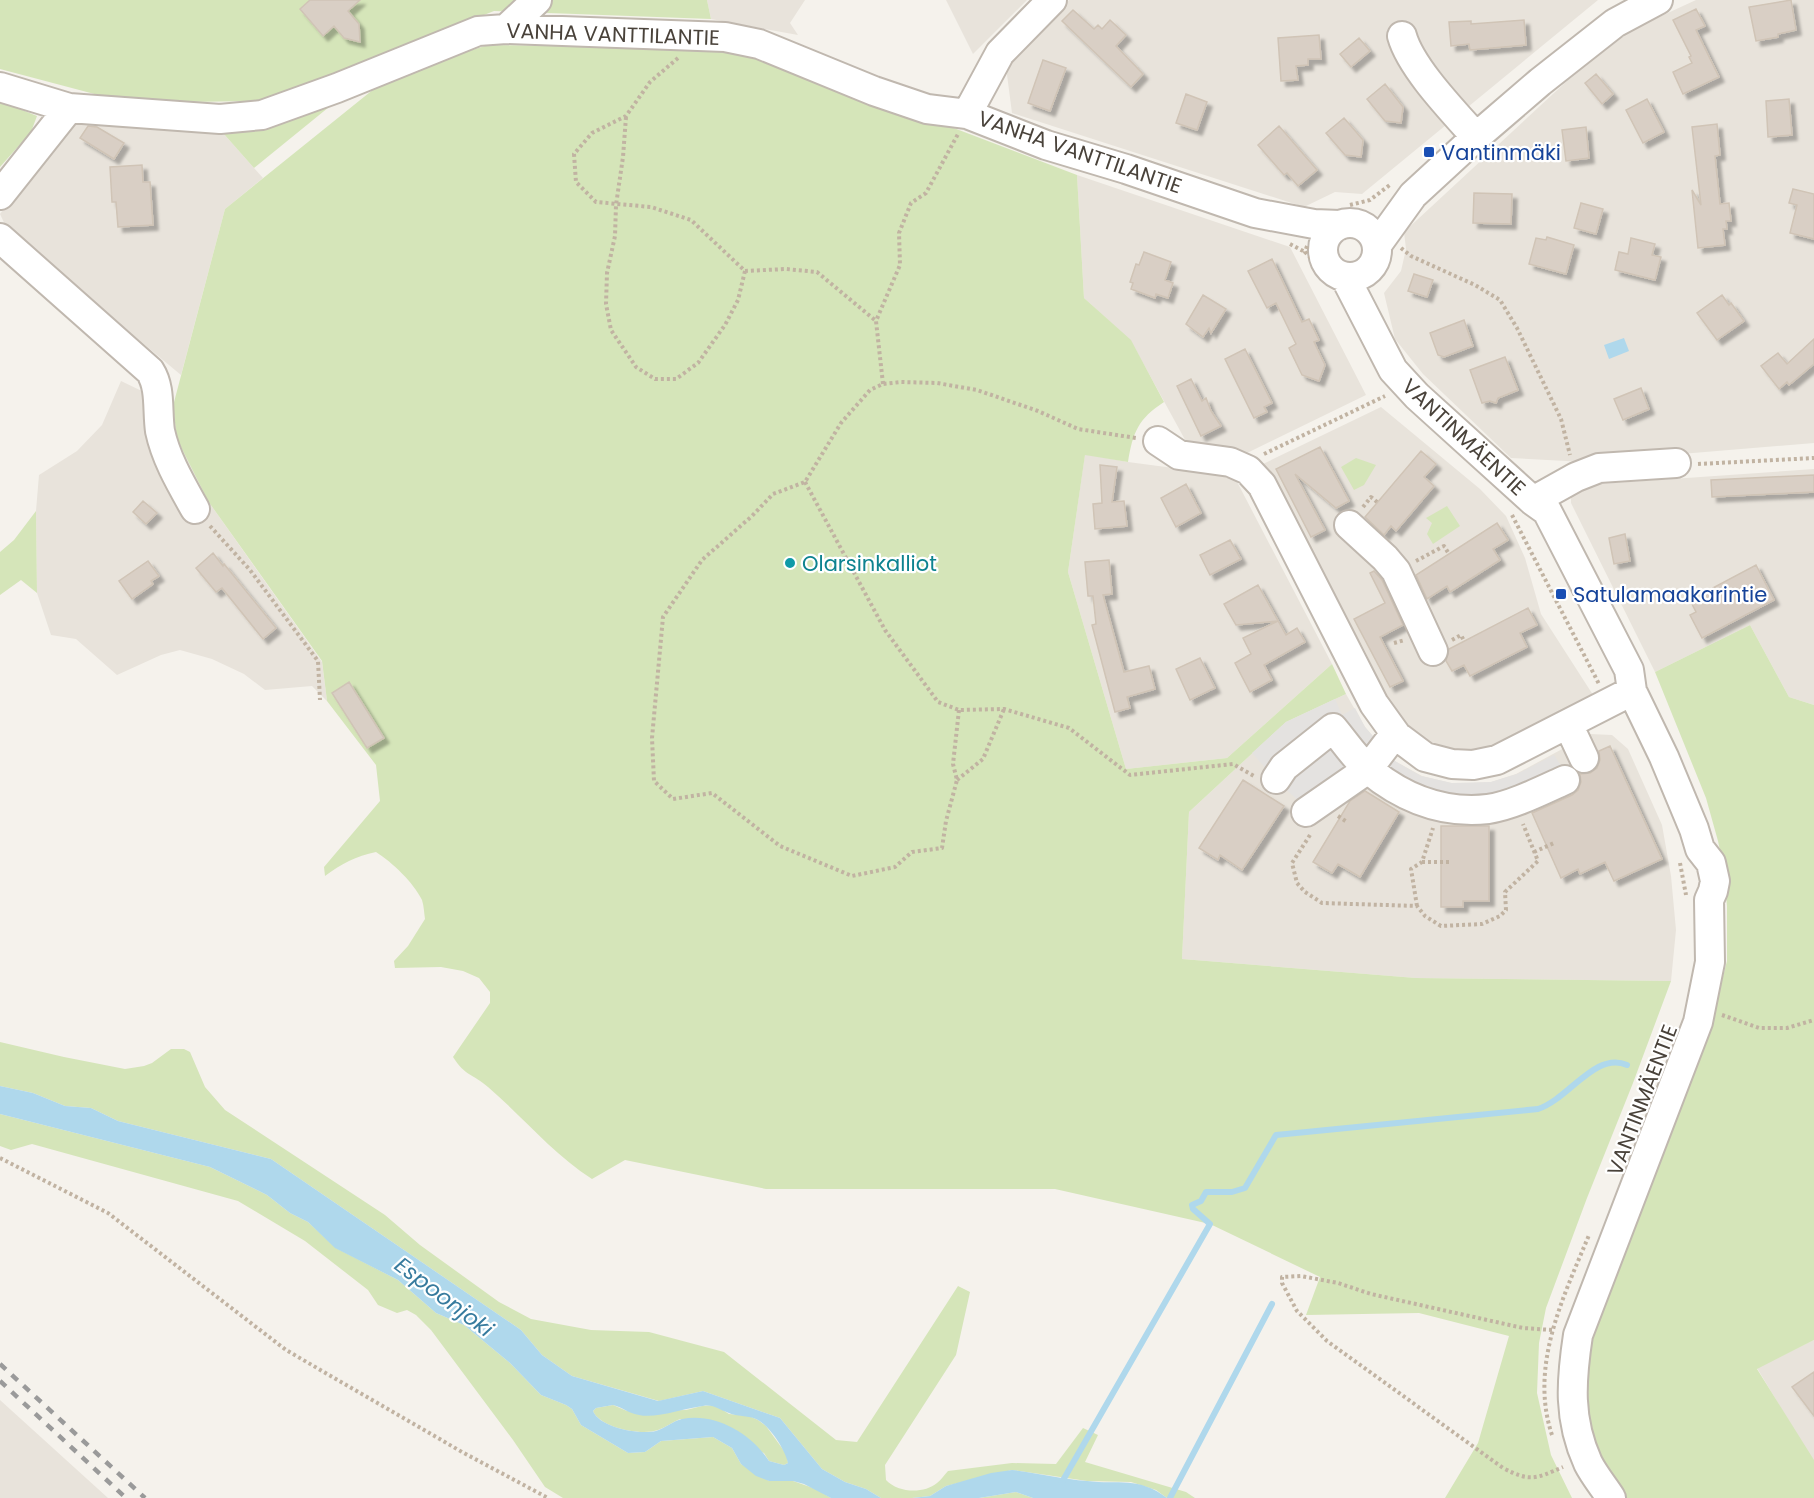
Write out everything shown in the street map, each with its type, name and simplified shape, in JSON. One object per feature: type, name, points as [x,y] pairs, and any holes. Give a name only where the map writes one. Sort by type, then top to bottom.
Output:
[{"type":"street","points":[[506,29],[537,0]]},
{"type":"street","points":[[965,120],[1000,53],[1052,0]]},
{"type":"street","points":[[1366,235],[1540,82],[1615,23],[1659,0]]},
{"type":"street","name":"VANHA VANTTILANTIE","points":[[0,87],[69,108],[220,119],[262,115],[337,88],[478,31],[506,29],[694,34],[725,37],[759,44],[927,110],[1137,172],[1255,213],[1366,235]]},
{"type":"street","points":[[1402,36],[1404,46],[1420,70],[1476,137]]},
{"type":"street","points":[[0,195],[69,108]]},
{"type":"street","name":"VANHA VANTTILANTIE","points":[[1255,213],[1308,242],[1324,255],[1332,269],[1366,235]]},
{"type":"street","name":"VANTINMÄENTIE","points":[[1366,235],[1378,341],[1393,370],[1417,396],[1533,501],[1534,519],[1616,676],[1632,691],[1664,757],[1694,829],[1690,855],[1712,863],[1715,881],[1698,902],[1710,962],[1698,1022],[1578,1335],[1573,1367],[1572,1398],[1575,1427],[1588,1464],[1611,1498]]},
{"type":"street","points":[[0,238],[150,371],[156,381],[160,430],[166,453],[195,509]]},
{"type":"street","points":[[1158,441],[1179,455],[1230,462],[1248,470],[1262,485],[1374,704],[1397,736],[1425,758],[1452,764],[1473,765],[1497,760],[1632,691]]},
{"type":"street","points":[[1533,501],[1576,477],[1599,468],[1676,463]]},
{"type":"street","points":[[1349,525],[1385,558],[1396,572],[1433,651]]},
{"type":"street","points":[[1568,724],[1584,758]]},
{"type":"street","points":[[1268,779],[1333,728],[1368,769],[1410,797],[1448,809],[1489,809],[1565,780]]},
{"type":"street","points":[[1310,821],[1368,769],[1397,736]]},
{"type":"path","points":[[694,34],[683,55],[650,82],[626,116],[592,133],[574,154],[576,182],[596,202],[651,207],[691,220],[745,271],[786,269],[817,272],[876,321]]},
{"type":"path","points":[[626,116],[616,205],[615,236],[607,273],[606,304],[611,330],[636,367],[655,379],[676,380],[698,363],[725,325],[738,300],[745,271]]},
{"type":"path","points":[[883,384],[876,321],[900,265],[899,232],[911,203],[926,193],[965,120]]},
{"type":"path","points":[[1366,235],[1475,285],[1500,300],[1517,328],[1561,419],[1572,460]]},
{"type":"path","points":[[959,710],[953,764],[957,780],[946,821],[942,848],[912,852],[895,867],[852,876],[780,846],[712,793],[674,799],[654,781],[652,738],[663,617],[702,560],[752,516],[773,494],[805,482],[841,423],[870,390],[883,384],[901,382],[977,390],[1038,411],[1078,429],[1158,441]]},
{"type":"path","points":[[1248,470],[1263,454],[1385,396]]},
{"type":"path","points":[[1676,463],[1814,458]]},
{"type":"path","points":[[805,482],[885,630],[938,702],[959,710],[1004,709],[1070,728],[1130,775],[1233,764],[1268,779]]},
{"type":"path","points":[[195,509],[250,570],[318,661],[320,700]]},
{"type":"path","points":[[1396,572],[1444,546],[1449,554]]},
{"type":"path","points":[[957,780],[983,759],[1004,709]]},
{"type":"path","points":[[1449,862],[1422,862],[1410,869],[1417,906],[1425,916],[1441,926],[1482,924],[1500,916],[1506,910],[1505,892],[1538,861],[1514,801]]},
{"type":"path","points":[[1422,862],[1440,807]]},
{"type":"path","points":[[1310,821],[1292,863],[1297,883],[1305,892],[1322,903],[1417,906]]},
{"type":"path","points":[[1534,852],[1554,843]]},
{"type":"path","points":[[1690,855],[1698,902]]},
{"type":"path","points":[[1702,1007],[1759,1029],[1787,1028],[1814,1020]]},
{"type":"path","points":[[0,1158],[108,1213],[286,1350],[462,1452],[548,1498]]},
{"type":"path","points":[[1556,1445],[1548,1423],[1545,1379],[1552,1330],[1592,1228]]},
{"type":"path","points":[[1552,1330],[1523,1328],[1371,1294],[1338,1283],[1301,1276],[1282,1277],[1282,1283],[1297,1311],[1327,1341],[1503,1468],[1522,1478],[1542,1476],[1563,1467]]},
{"type":"path","points":[[1559,1456],[1569,1477]]},
{"type":"shaded area","points":[[707,0],[805,0],[790,23],[798,35],[711,19]]},
{"type":"shaded area","points":[[946,0],[1027,0],[973,54]]},
{"type":"shaded area","points":[[1069,0],[1598,0],[1362,194],[1335,192],[1304,207],[1012,113],[1006,67]]},
{"type":"shaded area","points":[[1696,0],[1814,0],[1814,443],[1585,462],[1511,458],[1423,374],[1395,339],[1384,293],[1401,271],[1406,249],[1404,232],[1567,81],[1633,29]]},
{"type":"shaded area","points":[[75,120],[223,133],[263,178],[225,209],[181,375],[8,231],[0,214]]},
{"type":"shaded area","points":[[1077,175],[1290,247],[1366,395],[1247,453],[1189,447],[1131,341],[1084,298]]},
{"type":"shaded area","points":[[121,381],[173,406],[177,439],[208,501],[322,662],[327,701],[312,686],[265,690],[244,674],[212,659],[180,650],[161,655],[117,675],[76,639],[51,635],[37,593],[36,511],[39,475],[77,451],[102,425]]},
{"type":"shaded area","points":[[1381,407],[1480,489],[1506,516],[1525,558],[1541,614],[1595,698],[1500,748],[1458,754],[1420,740],[1393,711],[1365,651],[1263,464]]},
{"type":"shaded area","points":[[1085,454],[1234,476],[1332,664],[1227,758],[1126,769],[1068,572]]},
{"type":"shaded area","points":[[1814,469],[1814,705],[1789,697],[1750,625],[1655,672],[1571,503],[1571,493],[1585,485]]},
{"type":"shaded area","points":[[1346,694],[1365,727],[1393,760],[1422,776],[1455,784],[1491,782],[1516,774],[1590,734],[1612,735],[1628,749],[1662,825],[1671,876],[1676,930],[1671,981],[1416,978],[1182,959],[1189,812],[1286,722]]},
{"type":"shaded area","points":[[1335,699],[1342,715],[1355,708],[1365,727],[1380,744],[1302,804],[1252,753],[1286,722]]},
{"type":"shaded area","points":[[1554,755],[1564,770],[1493,798],[1453,800],[1384,773],[1393,760],[1421,776],[1452,783],[1491,782],[1517,774]]},
{"type":"shaded area","points":[[1814,1340],[1814,1460],[1813,1461],[1757,1368]]},
{"type":"shaded area","points":[[0,1400],[108,1498],[0,1498]]},
{"type":"green space","points":[[0,0],[707,0],[711,19],[494,11],[308,85],[256,101],[185,102],[102,96],[0,69]]},
{"type":"green space","points":[[488,45],[727,47],[762,55],[1077,175],[1084,298],[1131,340],[1164,402],[1148,414],[1138,427],[1128,462],[1085,455],[1068,572],[1126,769],[1227,758],[1332,664],[1346,694],[1286,722],[1189,812],[1182,959],[1416,978],[1671,981],[1546,1308],[1539,1343],[1537,1393],[1551,1455],[1572,1498],[1445,1498],[1478,1443],[1509,1336],[1419,1313],[1306,1315],[1320,1277],[1210,1224],[1055,1189],[766,1189],[625,1160],[592,1179],[564,1158],[501,1098],[457,1063],[453,1057],[490,1003],[490,992],[479,978],[463,971],[441,967],[395,968],[394,961],[408,946],[425,919],[423,902],[418,893],[402,873],[382,856],[376,852],[362,856],[343,864],[325,876],[324,867],[380,801],[376,765],[327,701],[322,661],[208,501],[177,439],[173,406],[225,209],[390,76]]},
{"type":"green space","points":[[345,94],[254,168],[223,133]]},
{"type":"green space","points":[[0,101],[37,116],[31,132],[0,167]]},
{"type":"green space","points":[[1356,458],[1376,465],[1364,485],[1354,490],[1341,467]]},
{"type":"green space","points":[[1447,506],[1460,526],[1433,544],[1427,534],[1432,523],[1426,518]]},
{"type":"green space","points":[[36,511],[37,593],[21,580],[0,595],[0,552],[14,540]]},
{"type":"green space","points":[[1750,625],[1789,697],[1814,705],[1814,1340],[1757,1369],[1814,1460],[1814,1498],[1623,1498],[1595,1451],[1583,1409],[1585,1335],[1711,1023],[1727,961],[1727,906],[1718,841],[1706,798],[1655,672]]},
{"type":"green space","points":[[0,1042],[125,1069],[152,1063],[171,1049],[184,1049],[190,1052],[205,1087],[225,1110],[385,1215],[420,1245],[499,1302],[531,1319],[591,1330],[649,1332],[724,1352],[836,1440],[857,1442],[958,1286],[970,1292],[956,1355],[885,1465],[886,1480],[897,1488],[918,1490],[932,1487],[948,1471],[1012,1463],[1056,1464],[1083,1428],[1098,1435],[1085,1462],[1186,1492],[1195,1498],[1167,1498],[1156,1490],[1131,1482],[1087,1481],[1012,1470],[946,1486],[930,1496],[881,1498],[822,1469],[780,1418],[703,1391],[659,1401],[572,1376],[542,1355],[521,1330],[271,1159],[118,1121],[91,1108],[65,1106],[33,1093],[0,1086]]},
{"type":"green space","points":[[0,1114],[210,1167],[267,1195],[290,1213],[308,1222],[336,1248],[398,1280],[436,1313],[464,1325],[510,1363],[541,1395],[572,1409],[581,1425],[628,1453],[645,1452],[661,1441],[713,1437],[732,1448],[741,1464],[769,1481],[793,1481],[816,1489],[831,1498],[563,1498],[545,1487],[431,1330],[416,1315],[407,1310],[397,1313],[378,1305],[368,1290],[305,1241],[238,1201],[32,1144],[11,1150],[0,1146]]},
{"type":"green space","points":[[613,1405],[627,1411],[686,1410],[715,1405],[729,1414],[749,1416],[766,1426],[787,1455],[788,1463],[784,1465],[769,1461],[764,1453],[680,1419],[658,1430],[642,1432],[612,1426],[597,1417],[593,1411],[596,1408]]},
{"type":"green space","points":[[1016,1492],[1033,1498],[979,1498]]},
{"type":"water","points":[[1624,338],[1629,351],[1609,359],[1604,345]]},
{"type":"water","name":"Espoonjoki","points":[[0,1086],[33,1093],[65,1106],[91,1108],[118,1121],[271,1159],[521,1330],[542,1355],[572,1376],[658,1401],[703,1391],[780,1418],[822,1469],[881,1498],[831,1498],[804,1484],[793,1481],[769,1481],[756,1476],[741,1464],[732,1448],[713,1437],[661,1441],[645,1452],[628,1453],[581,1425],[572,1409],[566,1405],[541,1395],[510,1363],[464,1325],[436,1313],[398,1280],[335,1248],[308,1222],[290,1213],[267,1195],[210,1167],[0,1114]],"holes":[[[613,1405],[646,1416],[710,1406],[753,1418],[761,1422],[776,1438],[788,1463],[784,1465],[769,1461],[762,1451],[743,1434],[720,1422],[695,1418],[682,1419],[656,1431],[640,1432],[612,1426],[597,1417],[593,1411],[596,1408]]]},
{"type":"water","points":[[1012,1470],[1078,1480],[1137,1484],[1157,1491],[1167,1498],[1033,1498],[1016,1492],[979,1498],[912,1498],[930,1496],[946,1486],[991,1473]]},
{"type":"building","points":[[310,0],[360,0],[348,11],[359,24],[360,42],[344,38],[334,26],[323,36],[300,9]]},
{"type":"building","points":[[1791,0],[1796,30],[1778,34],[1778,37],[1756,41],[1749,7]]},
{"type":"building","points":[[1696,9],[1705,26],[1696,30],[1719,77],[1683,94],[1673,72],[1692,63],[1689,57],[1691,56],[1673,20]]},
{"type":"building","points":[[1073,10],[1094,29],[1098,25],[1102,29],[1110,20],[1126,35],[1116,46],[1143,74],[1131,87],[1062,21]]},
{"type":"building","points":[[1524,20],[1526,45],[1470,50],[1469,44],[1451,46],[1449,22],[1471,21],[1471,24]]},
{"type":"building","points":[[1319,35],[1321,59],[1308,59],[1308,65],[1296,66],[1298,80],[1281,81],[1278,38]]},
{"type":"building","points":[[1359,38],[1370,51],[1351,67],[1340,54]]},
{"type":"building","points":[[1043,60],[1066,68],[1050,111],[1028,103]]},
{"type":"building","points":[[1596,74],[1613,94],[1602,104],[1585,83]]},
{"type":"building","points":[[1385,84],[1403,107],[1401,123],[1385,121],[1367,99]]},
{"type":"building","points":[[1186,94],[1207,102],[1197,130],[1176,123]]},
{"type":"building","points":[[1647,99],[1664,132],[1643,143],[1626,110]]},
{"type":"building","points":[[1789,99],[1792,135],[1768,137],[1766,101]]},
{"type":"building","points":[[1344,118],[1363,140],[1361,157],[1345,155],[1326,133]]},
{"type":"building","points":[[1717,124],[1720,155],[1715,156],[1720,204],[1729,203],[1731,221],[1726,221],[1727,229],[1723,229],[1725,245],[1698,248],[1692,190],[1701,205],[1692,127]]},
{"type":"building","points":[[88,126],[97,127],[124,143],[114,159],[80,138]]},
{"type":"building","points":[[1279,126],[1317,170],[1298,186],[1287,173],[1284,175],[1258,145]]},
{"type":"building","points":[[1586,127],[1589,158],[1566,161],[1562,130]]},
{"type":"building","points":[[142,165],[143,182],[150,182],[153,225],[118,227],[116,202],[112,202],[110,167]]},
{"type":"building","points":[[1793,189],[1814,194],[1814,239],[1790,233],[1797,205],[1789,203]]},
{"type":"building","points":[[1474,193],[1512,194],[1511,224],[1473,223]]},
{"type":"building","points":[[1581,203],[1603,209],[1596,234],[1574,228]]},
{"type":"building","points":[[1547,237],[1574,245],[1566,274],[1529,264],[1536,238],[1546,240]]},
{"type":"building","points":[[1631,238],[1655,244],[1652,255],[1661,257],[1655,280],[1615,270],[1619,252],[1628,254]]},
{"type":"building","points":[[1144,252],[1171,262],[1165,280],[1173,283],[1168,298],[1156,294],[1155,298],[1131,289],[1133,283],[1130,282],[1136,264],[1139,265]]},
{"type":"building","points":[[1272,259],[1302,322],[1309,319],[1319,340],[1314,342],[1325,365],[1319,381],[1302,375],[1289,348],[1296,344],[1276,303],[1267,308],[1248,271]]},
{"type":"building","points":[[1414,274],[1433,280],[1427,297],[1408,291]]},
{"type":"building","points":[[1203,295],[1226,309],[1211,333],[1209,328],[1203,337],[1186,324]]},
{"type":"building","points":[[1722,295],[1744,321],[1717,340],[1697,313]]},
{"type":"building","points":[[1464,320],[1473,346],[1444,357],[1438,355],[1430,333]]},
{"type":"building","points":[[1814,339],[1814,364],[1789,385],[1787,382],[1779,389],[1761,366],[1778,353],[1787,364]]},
{"type":"building","points":[[1245,349],[1272,403],[1264,407],[1267,412],[1254,418],[1225,359]]},
{"type":"building","points":[[1505,357],[1518,390],[1498,398],[1496,403],[1490,401],[1482,403],[1470,370]]},
{"type":"building","points":[[1191,379],[1202,401],[1206,398],[1221,426],[1201,436],[1177,386]]},
{"type":"building","points":[[1641,388],[1649,409],[1623,420],[1614,399]]},
{"type":"building","points":[[1320,447],[1349,501],[1336,508],[1295,474],[1325,530],[1311,537],[1276,469]]},
{"type":"building","points":[[1421,451],[1436,464],[1424,477],[1434,486],[1396,531],[1391,526],[1384,535],[1365,517]]},
{"type":"building","points":[[1100,465],[1117,467],[1112,502],[1124,501],[1127,526],[1095,529],[1093,504],[1102,503]]},
{"type":"building","points":[[1814,475],[1814,492],[1712,497],[1711,480]]},
{"type":"building","points":[[1186,484],[1201,513],[1176,527],[1161,498]]},
{"type":"building","points":[[143,501],[157,513],[146,524],[133,512]]},
{"type":"building","points":[[1497,523],[1508,540],[1493,549],[1500,560],[1450,592],[1447,586],[1427,599],[1416,575]]},
{"type":"building","points":[[1625,534],[1630,561],[1614,564],[1609,538]]},
{"type":"building","points":[[1230,540],[1241,559],[1210,575],[1200,555]]},
{"type":"building","points":[[213,553],[276,628],[263,639],[222,588],[216,592],[196,568]]},
{"type":"building","points":[[1109,560],[1112,594],[1103,595],[1124,672],[1149,666],[1155,689],[1127,697],[1130,708],[1115,712],[1092,625],[1096,624],[1093,596],[1088,596],[1085,562]]},
{"type":"building","points":[[148,561],[159,576],[151,581],[153,584],[132,599],[119,581]]},
{"type":"building","points":[[1756,565],[1774,600],[1702,638],[1690,615],[1696,612],[1690,600]]},
{"type":"building","points":[[1374,571],[1382,580],[1403,625],[1380,637],[1403,681],[1390,687],[1354,619],[1385,603],[1370,573]]},
{"type":"building","points":[[1258,585],[1286,635],[1297,628],[1305,642],[1264,665],[1272,680],[1250,692],[1235,663],[1251,654],[1243,638],[1278,621],[1236,625],[1224,604]]},
{"type":"building","points":[[1528,608],[1537,625],[1520,633],[1527,647],[1470,676],[1464,665],[1452,671],[1446,661],[1449,649]]},
{"type":"building","points":[[1200,658],[1215,688],[1190,700],[1176,669]]},
{"type":"building","points":[[349,682],[384,738],[367,748],[332,693]]},
{"type":"building","points":[[1610,746],[1662,859],[1614,881],[1605,862],[1580,874],[1578,869],[1561,878],[1532,813],[1578,790],[1581,782],[1580,774],[1590,773],[1597,768],[1600,760],[1599,751]]},
{"type":"building","points":[[1243,780],[1284,806],[1242,870],[1220,855],[1218,860],[1199,848]]},
{"type":"building","points":[[1365,791],[1399,812],[1360,877],[1338,864],[1332,873],[1313,862],[1350,801]]},
{"type":"building","points":[[1441,826],[1489,826],[1489,901],[1463,901],[1463,907],[1441,907]]},
{"type":"building","points":[[1814,1372],[1814,1416],[1792,1387]]},
{"type":"waterway","points":[[1062,1482],[1210,1224],[1193,1209],[1192,1205],[1201,1201],[1206,1192],[1232,1192],[1245,1188],[1276,1135],[1538,1109],[1549,1104],[1593,1070],[1615,1062],[1627,1065]]},
{"type":"waterway","points":[[1170,1498],[1272,1304]]},
{"type":"railway","points":[[0,1364],[145,1498]]},
{"type":"railway","points":[[0,1381],[126,1498]]},
{"type":"place","name":"Vantinmäki","points":[[1429,152]]},
{"type":"place","name":"Olarsinkalliot","points":[[790,563]]},
{"type":"place","name":"Satulamaakarintie","points":[[1561,594]]}]
